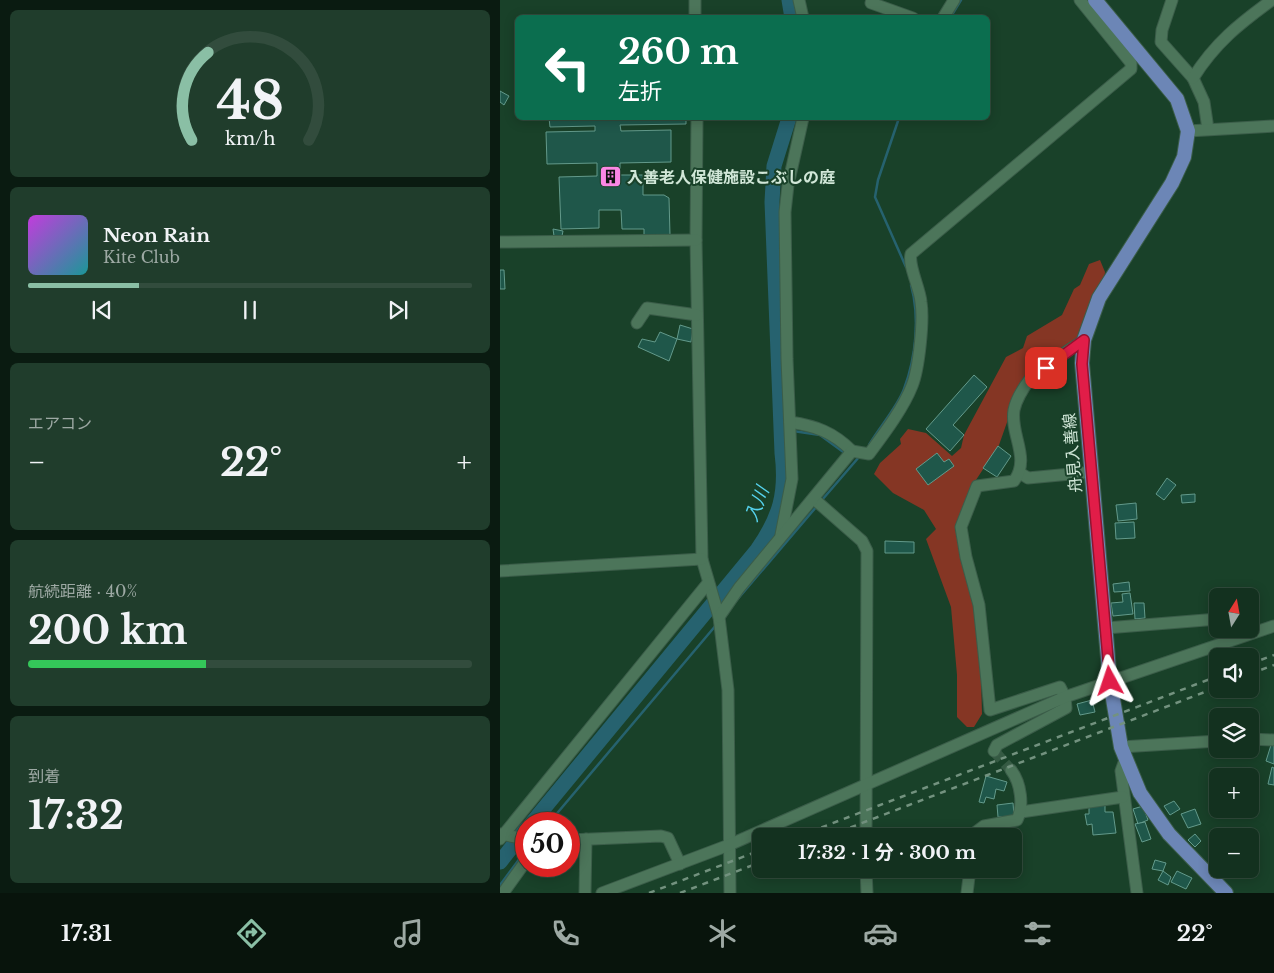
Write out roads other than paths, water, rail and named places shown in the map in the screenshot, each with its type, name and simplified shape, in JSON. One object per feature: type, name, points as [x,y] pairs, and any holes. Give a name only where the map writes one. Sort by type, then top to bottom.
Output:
[{"type":"main road","name":"舟見入善線","points":[[1095,0],[1177,99],[1188,132],[1184,157],[1172,183],[1099,298],[1084,340],[1082,364],[1110,681],[1123,754],[1140,793],[1169,834],[1226,893]]},
{"type":"street","points":[[695,0],[695,15]]},
{"type":"street","points":[[799,0],[802,15]]},
{"type":"street","points":[[872,0],[871,3],[905,15]]},
{"type":"street","points":[[945,15],[954,0]]},
{"type":"street","points":[[790,422],[816,426],[829,432],[852,451],[868,454],[882,436],[913,386],[919,356],[922,304],[910,260],[911,254],[1131,69],[1131,63],[1080,0]]},
{"type":"street","points":[[1172,0],[1162,30],[1161,42],[1194,78],[1204,102],[1208,129]]},
{"type":"street","points":[[1194,78],[1207,56],[1233,28],[1272,0]]},
{"type":"street","points":[[697,120],[696,240],[702,559],[718,614],[728,690],[730,893]]},
{"type":"street","points":[[780,538],[792,479],[786,212],[788,185],[803,120]]},
{"type":"street","points":[[1188,132],[1208,129],[1274,126]]},
{"type":"street","points":[[500,242],[696,240]]},
{"type":"street","points":[[637,323],[647,308],[697,316]]},
{"type":"street","points":[[994,751],[997,745],[1066,708],[1065,697],[1060,687],[990,710],[979,605],[966,557],[961,527],[977,486],[1014,481],[1020,473],[1022,462],[1014,411],[1021,393],[1031,378],[1084,340]]},
{"type":"street","points":[[718,614],[852,451]]},
{"type":"street","points":[[1020,473],[1028,478],[1092,472]]},
{"type":"street","points":[[814,499],[862,541],[867,551],[868,785],[866,828]]},
{"type":"street","points":[[500,571],[702,559]]},
{"type":"street","points":[[504,836],[709,587]]},
{"type":"street","points":[[1106,628],[1209,620]]},
{"type":"street","points":[[1259,629],[1274,626]]},
{"type":"street","points":[[602,893],[729,845],[1065,697],[1224,638]]},
{"type":"street","points":[[1259,739],[1274,740]]},
{"type":"street","points":[[1137,893],[1121,771],[1123,754],[1209,742]]},
{"type":"street","points":[[981,828],[1017,820],[1021,812],[1018,779],[1011,770]]},
{"type":"street","points":[[1021,812],[1124,797]]},
{"type":"street","points":[[580,839],[660,836],[668,838],[680,864]]},
{"type":"street","points":[[585,893],[586,839]]},
{"type":"street","points":[[503,893],[515,876]]},
{"type":"street","points":[[866,878],[867,893]]},
{"type":"street","points":[[967,893],[969,878]]},
{"type":"waterway","name":"入川","points":[[789,0],[792,15]]},
{"type":"waterway","points":[[952,15],[961,0]]},
{"type":"waterway","name":"入川","points":[[541,812],[757,550],[771,527],[780,504],[783,467],[772,202],[774,166],[788,120]]},
{"type":"waterway","points":[[898,120],[878,180],[875,197],[906,267]]},
{"type":"waterway","points":[[869,445],[897,403],[908,377],[914,350],[916,324],[911,285]]},
{"type":"waterway","points":[[793,431],[820,435],[846,454]]},
{"type":"waterway","name":"入川","points":[[781,432],[788,432]]},
{"type":"waterway","points":[[822,500],[859,457]]},
{"type":"waterway","points":[[736,601],[817,506]]},
{"type":"waterway","points":[[558,812],[717,624]]},
{"type":"waterway","name":"入川","points":[[500,862],[515,843]]},
{"type":"waterway","points":[[500,885],[515,865]]},
{"type":"tunnel","points":[[994,751],[1011,770]]},
{"type":"railway","points":[[1259,661],[1274,655]]},
{"type":"railway","points":[[1259,671],[1274,665]]},
{"type":"railway","points":[[820,828],[1209,679]]},
{"type":"railway","points":[[849,828],[1209,690]]},
{"type":"railway","points":[[649,893],[752,853]]},
{"type":"railway","points":[[680,893],[752,865]]},
{"type":"place","name":"入善老人保健施設こぶしの庭","points":[[611,177]]}]
